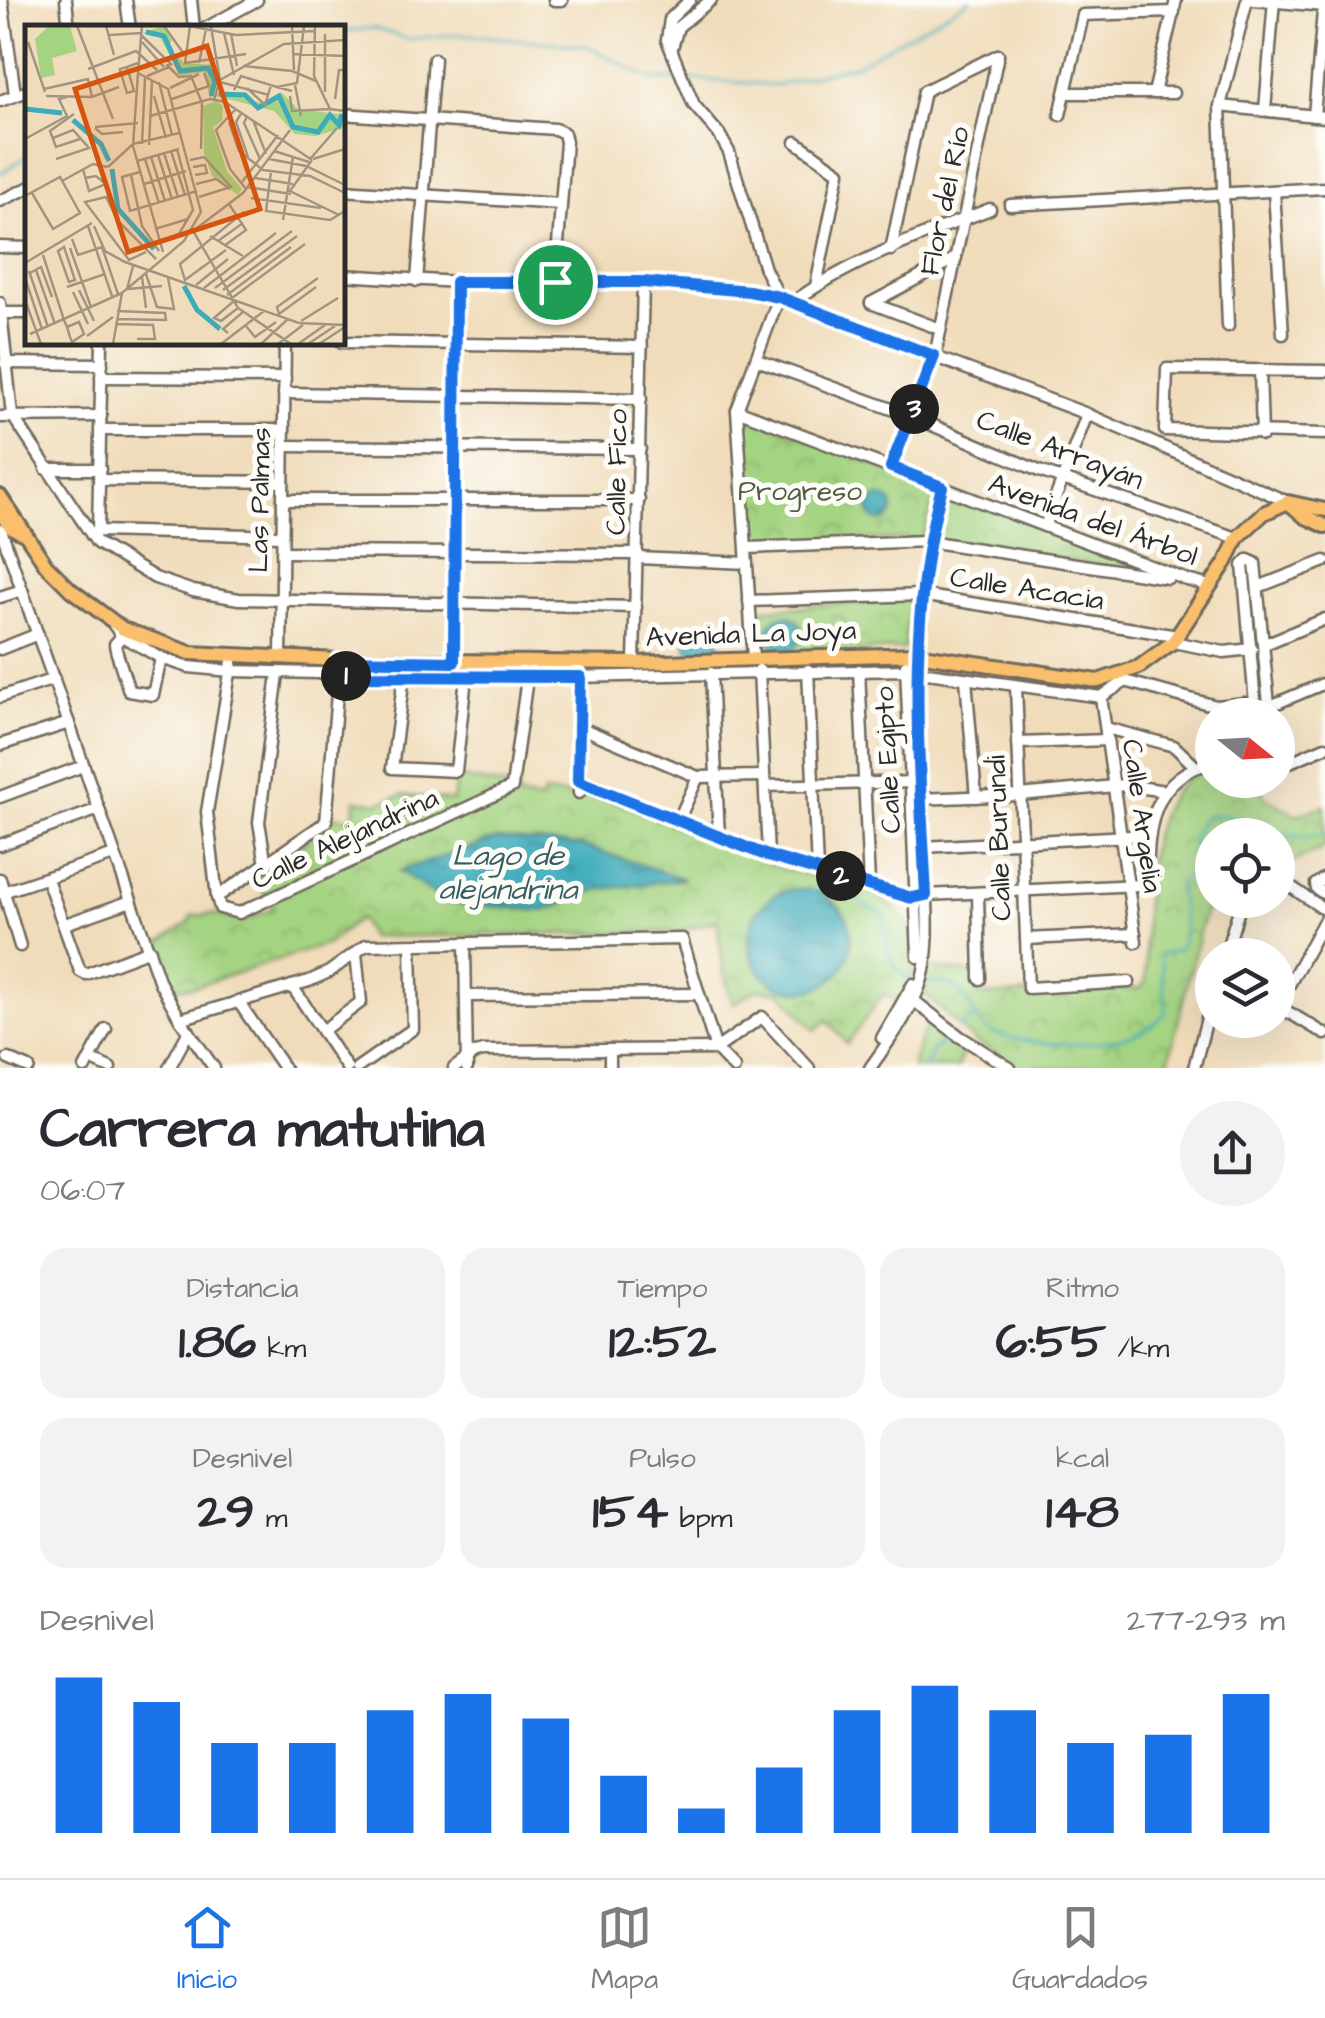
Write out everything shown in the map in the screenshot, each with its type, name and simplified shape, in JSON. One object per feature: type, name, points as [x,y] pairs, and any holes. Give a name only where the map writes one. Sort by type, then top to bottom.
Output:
[{"type":"main road","name":"Avenida La Joya","points":[[0,496],[11,529]]},
{"type":"main road","points":[[1288,502],[1318,508]]},
{"type":"main road","points":[[1288,502],[1304,516],[1325,526]]},
{"type":"main road","name":"Avenida La Joya","points":[[0,514],[70,590],[118,630],[190,653],[580,670],[634,663],[756,664],[911,654],[1073,679],[1120,680],[1175,639],[1236,538],[1264,513],[1288,502]]},
{"type":"street","points":[[0,102],[22,92],[2,0]]},
{"type":"street","points":[[66,0],[70,25]]},
{"type":"street","points":[[126,0],[130,25]]},
{"type":"street","points":[[191,0],[194,25]]},
{"type":"street","points":[[554,0],[562,0]]},
{"type":"street","points":[[690,0],[670,19],[666,30],[673,58],[692,100],[729,152],[765,269],[779,297],[737,410],[768,856]]},
{"type":"street","points":[[673,58],[678,27],[712,0]]},
{"type":"street","points":[[1220,106],[1320,117],[1324,4],[1250,0],[1220,106],[1228,326]]},
{"type":"street","points":[[211,25],[251,1]]},
{"type":"street","points":[[1265,110],[1274,1]]},
{"type":"street","points":[[1060,115],[1083,15],[1175,6],[1154,93]]},
{"type":"street","name":"Flor del Río","points":[[890,250],[924,91],[998,55],[934,356],[891,467]]},
{"type":"street","points":[[416,280],[434,59]]},
{"type":"street","points":[[1066,93],[1173,93]]},
{"type":"street","points":[[345,114],[556,129],[564,133],[555,282]]},
{"type":"street","points":[[796,142],[839,172],[816,286]]},
{"type":"street","points":[[1010,204],[1325,188]]},
{"type":"street","points":[[0,201],[25,189]]},
{"type":"street","points":[[345,190],[561,204]]},
{"type":"street","points":[[1274,191],[1283,334]]},
{"type":"street","points":[[792,302],[890,250],[990,209]]},
{"type":"street","points":[[0,247],[25,248]]},
{"type":"street","points":[[940,329],[872,303],[956,258]]},
{"type":"street","points":[[345,275],[456,282],[643,282],[779,297],[1087,414],[1288,502]]},
{"type":"street","points":[[454,662],[456,282]]},
{"type":"street","name":"Calle Fico","points":[[634,663],[643,282]]},
{"type":"street","points":[[0,303],[6,416],[109,552],[168,582],[239,599],[636,606]]},
{"type":"street","points":[[345,342],[642,348]]},
{"type":"street","points":[[95,533],[102,345]]},
{"type":"street","name":"Las Palmas","points":[[280,658],[285,345]]},
{"type":"street","name":"Calle Arrayán","points":[[757,360],[911,416],[1039,471],[1236,538]]},
{"type":"street","points":[[5,364],[102,364]]},
{"type":"street","points":[[1325,371],[1167,368],[1165,430],[1325,434]]},
{"type":"street","points":[[1260,370],[1262,435]]},
{"type":"street","points":[[102,377],[285,378]]},
{"type":"street","points":[[284,394],[641,398]]},
{"type":"street","name":"Avenida del Árbol","points":[[737,410],[1210,586]]},
{"type":"street","points":[[1044,526],[1087,414]]},
{"type":"street","points":[[6,416],[101,416]]},
{"type":"street","points":[[100,430],[284,430]]},
{"type":"street","points":[[284,446],[640,449]]},
{"type":"street","points":[[46,469],[283,482]]},
{"type":"street","name":"Calle Egipto","points":[[922,897],[911,654],[927,542],[942,487]]},
{"type":"street","points":[[283,500],[639,500]]},
{"type":"street","points":[[11,529],[22,590],[160,983],[214,1068]]},
{"type":"street","points":[[95,533],[282,536]]},
{"type":"street","points":[[747,548],[927,542],[1187,580]]},
{"type":"street","points":[[282,552],[638,556],[747,563]]},
{"type":"street","points":[[1255,698],[1243,565],[1248,560],[1255,563],[1269,698]]},
{"type":"street","points":[[1258,587],[1325,561]]},
{"type":"street","points":[[0,598],[22,590]]},
{"type":"street","name":"Calle Acacia","points":[[749,601],[920,595],[1175,639],[1224,652],[1252,650]]},
{"type":"street","points":[[1265,644],[1325,619]]},
{"type":"street","points":[[118,630],[116,650],[129,691],[153,694],[161,658]]},
{"type":"street","name":"Avenida La Joya","points":[[118,630],[161,658],[189,667],[278,674],[526,678],[580,670],[711,673],[756,664],[808,670],[911,670],[1102,697],[1120,680]]},
{"type":"street","points":[[0,648],[38,634]]},
{"type":"street","name":"Calle Alejandrina","points":[[233,655],[207,812],[216,897],[220,908],[227,912],[238,912],[512,787],[526,678]]},
{"type":"street","points":[[216,897],[326,822],[339,660]]},
{"type":"street","points":[[580,670],[578,787],[679,820],[768,856],[922,897],[1140,885],[1147,878],[1148,835],[1155,806],[1165,791],[1195,766],[1174,746],[1107,734],[1018,743]]},
{"type":"street","points":[[808,670],[818,870]]},
{"type":"street","points":[[860,670],[869,884]]},
{"type":"street","points":[[711,673],[719,837]]},
{"type":"street","points":[[266,865],[259,822],[278,674]]},
{"type":"street","points":[[404,676],[392,768],[456,771],[466,677]]},
{"type":"street","points":[[0,697],[54,679]]},
{"type":"street","points":[[966,679],[976,797]]},
{"type":"street","points":[[1120,680],[1195,700]]},
{"type":"street","points":[[1294,698],[1325,683]]},
{"type":"street","name":"Calle Burundi","points":[[1016,686],[1028,988],[1129,982]]},
{"type":"street","name":"Calle Argelia","points":[[1026,938],[1136,938],[1102,697]]},
{"type":"street","points":[[0,745],[69,723]]},
{"type":"street","points":[[580,727],[698,776],[813,785],[916,782]]},
{"type":"street","points":[[1295,760],[1325,747]]},
{"type":"street","points":[[0,797],[83,766]]},
{"type":"street","points":[[679,820],[698,776]]},
{"type":"street","points":[[917,799],[1020,796],[1115,786],[1165,791]]},
{"type":"street","name":"Calle Egipto","points":[[910,998],[921,966],[923,847],[917,799]]},
{"type":"street","points":[[0,844],[99,810]]},
{"type":"street","points":[[923,847],[1148,835]]},
{"type":"street","points":[[2,893],[114,855]]},
{"type":"street","points":[[0,879],[20,946]]},
{"type":"street","points":[[47,879],[80,970],[86,974],[150,950]]},
{"type":"street","points":[[1322,879],[1317,889],[1325,894]]},
{"type":"street","points":[[1295,890],[1325,910]]},
{"type":"street","points":[[978,894],[980,979]]},
{"type":"street","points":[[65,924],[131,901]]},
{"type":"street","points":[[1295,975],[1325,919]]},
{"type":"street","points":[[180,1020],[329,972],[361,949],[682,938],[716,1049],[734,1068]]},
{"type":"street","points":[[464,944],[467,1063]]},
{"type":"street","points":[[357,1068],[413,1029],[411,945]]},
{"type":"street","points":[[322,1030],[360,1002],[361,949]]},
{"type":"street","points":[[292,986],[347,1068]]},
{"type":"street","points":[[467,996],[698,994]]},
{"type":"street","points":[[910,998],[959,1036],[1010,1068]]},
{"type":"street","points":[[862,1068],[910,998]]},
{"type":"street","points":[[870,1068],[910,998]]},
{"type":"street","points":[[238,1001],[284,1068]]},
{"type":"street","points":[[1295,1016],[1325,1034]]},
{"type":"street","points":[[454,1068],[484,1050],[716,1049],[762,1018],[809,1068]]},
{"type":"street","points":[[106,1029],[87,1063],[110,1068]]},
{"type":"street","points":[[174,1065],[189,1031]]},
{"type":"street","points":[[1194,1068],[1202,1038]]},
{"type":"street","points":[[610,1050],[610,1068]]},
{"type":"street","points":[[8,1059],[29,1068]]},
{"type":"green space","name":"Progreso","points":[[739,411],[938,489],[922,539],[753,542]]},
{"type":"green space","points":[[947,492],[1172,576],[934,540]]},
{"type":"green space","points":[[911,599],[904,649],[758,655],[756,610]]},
{"type":"green space","points":[[1195,775],[1195,798],[1267,798],[1296,815],[1325,806],[1325,847],[1295,861],[1295,818],[1195,818],[1195,918],[1203,918],[1167,1068],[1019,1068],[974,1041],[925,994],[926,967],[976,974],[979,996],[1141,988],[1146,981],[1150,857],[1169,799]]},
{"type":"green space","points":[[456,777],[518,789],[517,797],[541,801],[543,793],[582,797],[583,789],[784,869],[859,886],[894,908],[906,923],[914,941],[911,981],[900,1003],[883,994],[847,1044],[827,1020],[815,1030],[781,992],[757,989],[733,1004],[724,974],[717,920],[679,932],[370,937],[359,918],[328,944],[193,987],[172,988],[157,945],[190,922],[191,916],[216,914],[241,922],[274,908],[256,880],[321,829],[331,816],[353,818],[356,800],[378,803],[403,795],[453,801]]},
{"type":"green space","points":[[930,1020],[964,1049],[957,1068],[912,1068]]},
{"type":"water","points":[[881,497],[893,509],[881,521],[869,509]]},
{"type":"water","points":[[785,616],[797,621],[802,633],[797,645],[785,650],[773,645],[768,633],[773,621]]},
{"type":"water","points":[[703,624],[715,629],[720,641],[715,653],[703,658],[691,653],[686,641],[691,629]]},
{"type":"water","name":"Lago de alejandrina","points":[[497,839],[583,846],[684,879],[596,890],[544,911],[446,902],[400,871]]},
{"type":"water","points":[[800,889],[829,897],[843,911],[851,940],[843,969],[829,983],[800,991],[771,983],[757,969],[749,940],[757,911],[771,897]]},
{"type":"waterway","points":[[688,79],[777,85],[858,64],[970,0]]},
{"type":"waterway","points":[[345,32],[373,28],[408,39],[462,34],[588,46],[652,80],[680,79]]},
{"type":"waterway","points":[[0,173],[25,158]]},
{"type":"waterway","points":[[925,982],[946,983],[955,988],[983,1026],[999,1035],[1076,1044],[1137,1033],[1166,1012],[1161,955],[1180,949],[1185,932],[1178,885],[1192,869],[1193,835],[1205,815],[1236,818],[1295,836],[1325,834]]},
{"type":"waterway","points":[[811,891],[839,893],[884,915],[892,962],[913,980]]},
{"type":"waterway","points":[[958,1030],[970,1019],[976,1020]]},
{"type":"waterway","points":[[927,1068],[932,1050],[952,1035]]},
{"type":"route","points":[[456,282],[555,282],[643,282],[765,294],[934,356],[891,467],[942,487],[927,542],[916,654],[926,895],[912,898],[768,856],[578,781],[580,677],[339,676],[339,660],[454,662],[456,282]]}]
